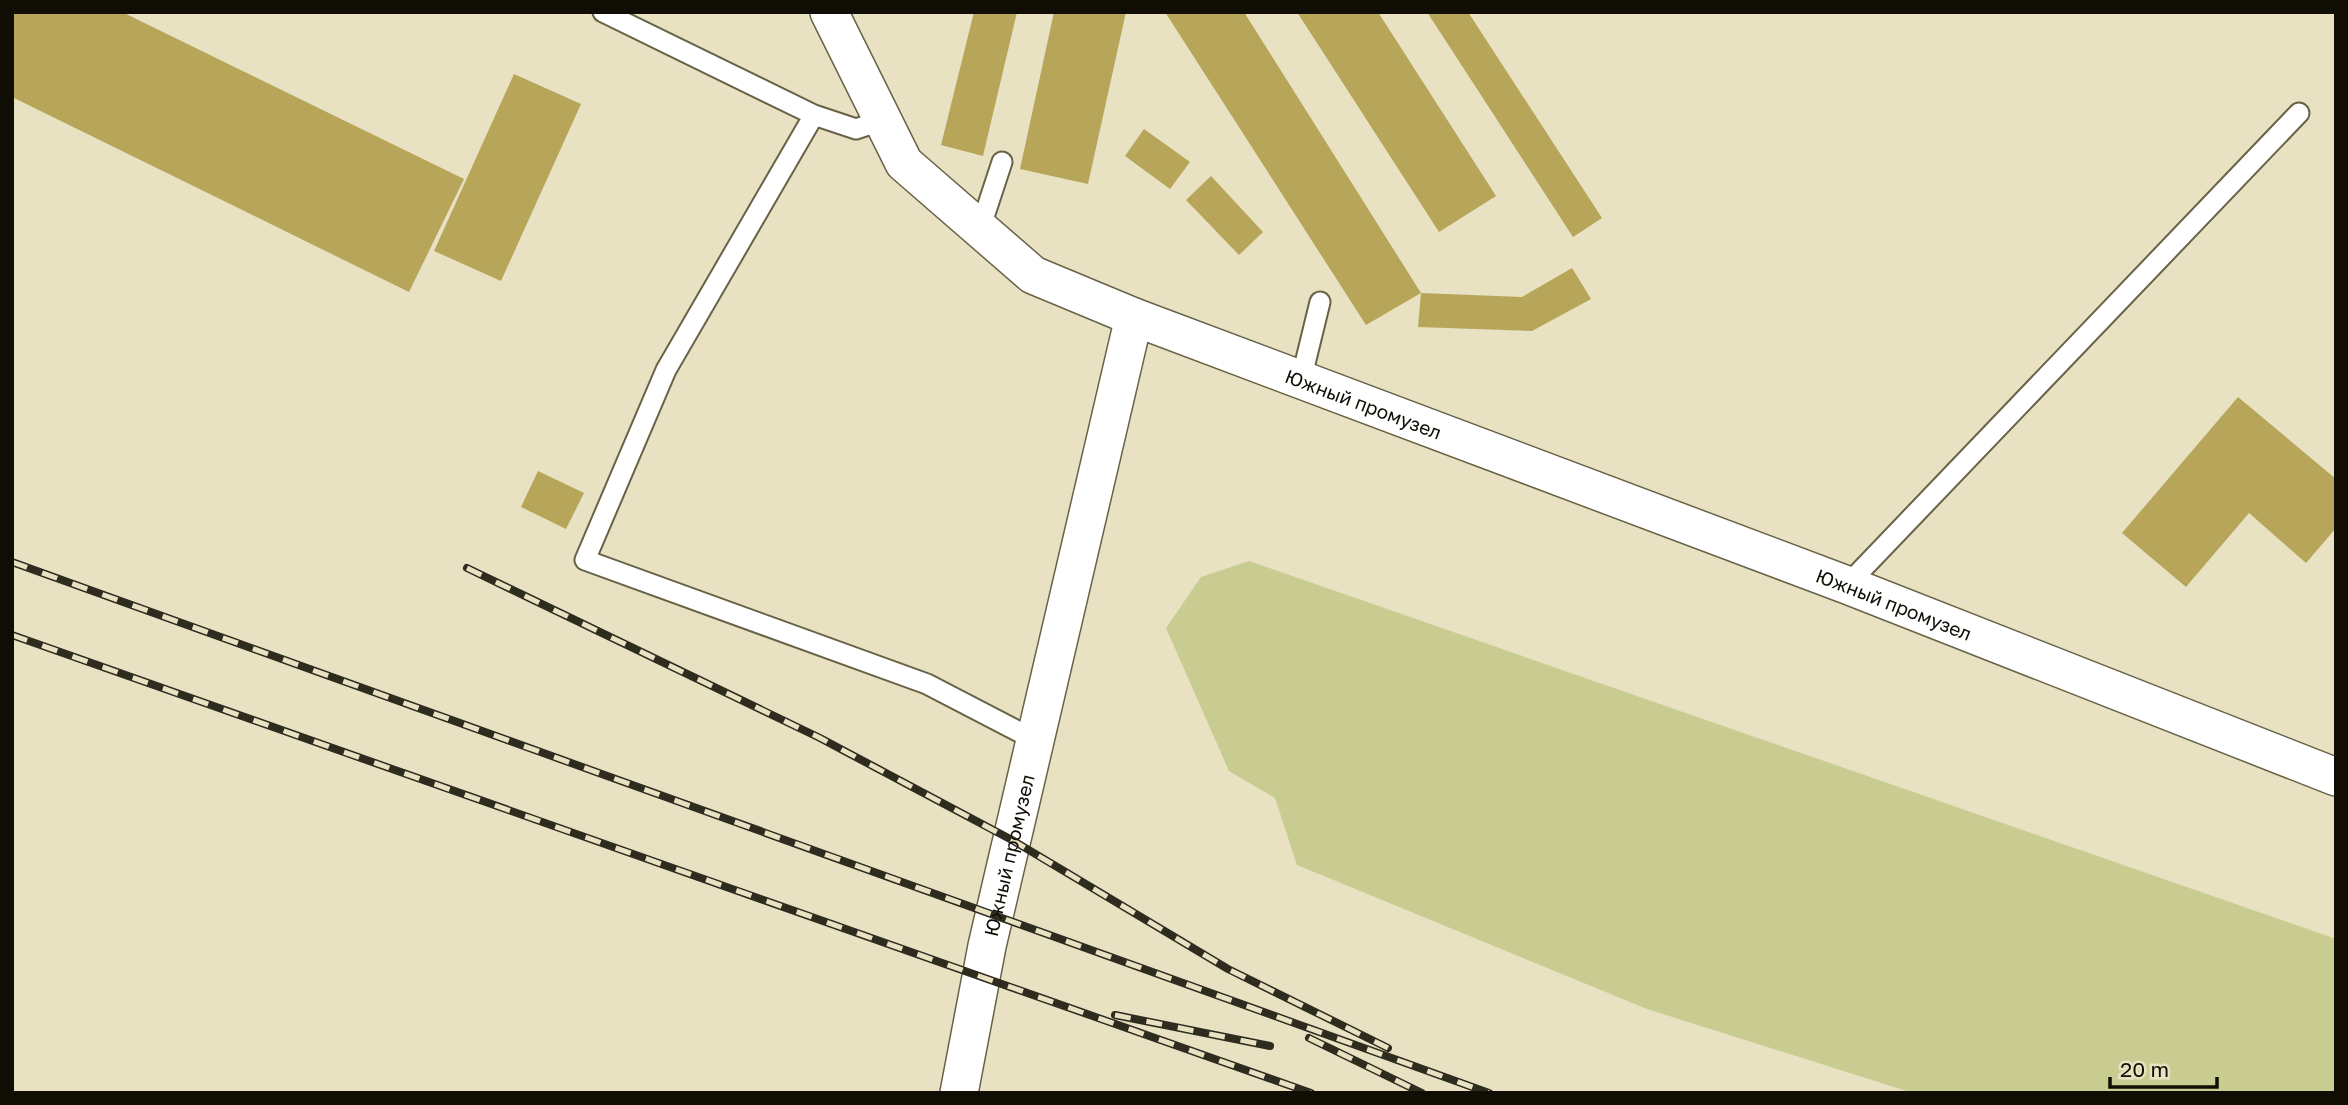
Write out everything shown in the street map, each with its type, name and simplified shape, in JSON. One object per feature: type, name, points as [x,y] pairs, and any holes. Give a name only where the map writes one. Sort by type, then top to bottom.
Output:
[{"type":"street","points":[[829,12],[904,163],[1033,275],[1134,317]]},
{"type":"street","name":"Южный промузел","points":[[959,1093],[987,946],[1134,317],[1847,585],[2336,777]]},
{"type":"lane","points":[[603,12],[814,115],[856,130],[883,120]]},
{"type":"lane","points":[[1847,585],[2299,113]]},
{"type":"lane","points":[[814,115],[666,370],[585,560],[927,684],[1035,740]]},
{"type":"lane","points":[[980,229],[1002,162]]},
{"type":"lane","points":[[1301,380],[1320,302]]},
{"type":"green space","points":[[1249,561],[2336,939],[2336,1093],[1913,1093],[1647,1009],[1297,865],[1275,798],[1229,771],[1166,628],[1201,577]]},
{"type":"building","points":[[12,12],[122,12],[464,179],[409,292],[12,97]]},
{"type":"building","points":[[974,12],[1017,12],[983,156],[941,145]]},
{"type":"building","points":[[1054,12],[1126,12],[1088,184],[1020,169]]},
{"type":"building","points":[[1165,12],[1244,12],[1421,293],[1366,325]]},
{"type":"building","points":[[1297,12],[1378,12],[1496,196],[1439,232]]},
{"type":"building","points":[[1427,12],[1468,12],[1602,218],[1573,237]]},
{"type":"building","points":[[514,74],[581,104],[501,281],[434,251]]},
{"type":"building","points":[[1144,129],[1190,162],[1170,189],[1125,156]]},
{"type":"building","points":[[1211,176],[1263,232],[1239,255],[1186,200]]},
{"type":"building","points":[[1572,268],[1591,299],[1532,331],[1418,327],[1421,293],[1522,297]]},
{"type":"building","points":[[2238,397],[2336,479],[2336,528],[2306,563],[2249,513],[2186,587],[2122,533]]},
{"type":"building","points":[[538,471],[584,493],[566,529],[521,507]]},
{"type":"railway","points":[[12,562],[1489,1093]]},
{"type":"railway","points":[[467,568],[820,738],[1012,840],[1228,969],[1388,1048]]},
{"type":"railway","points":[[12,635],[1311,1093]]},
{"type":"railway","points":[[1115,1015],[1270,1046]]},
{"type":"railway","points":[[1309,1038],[1422,1093]]}]
